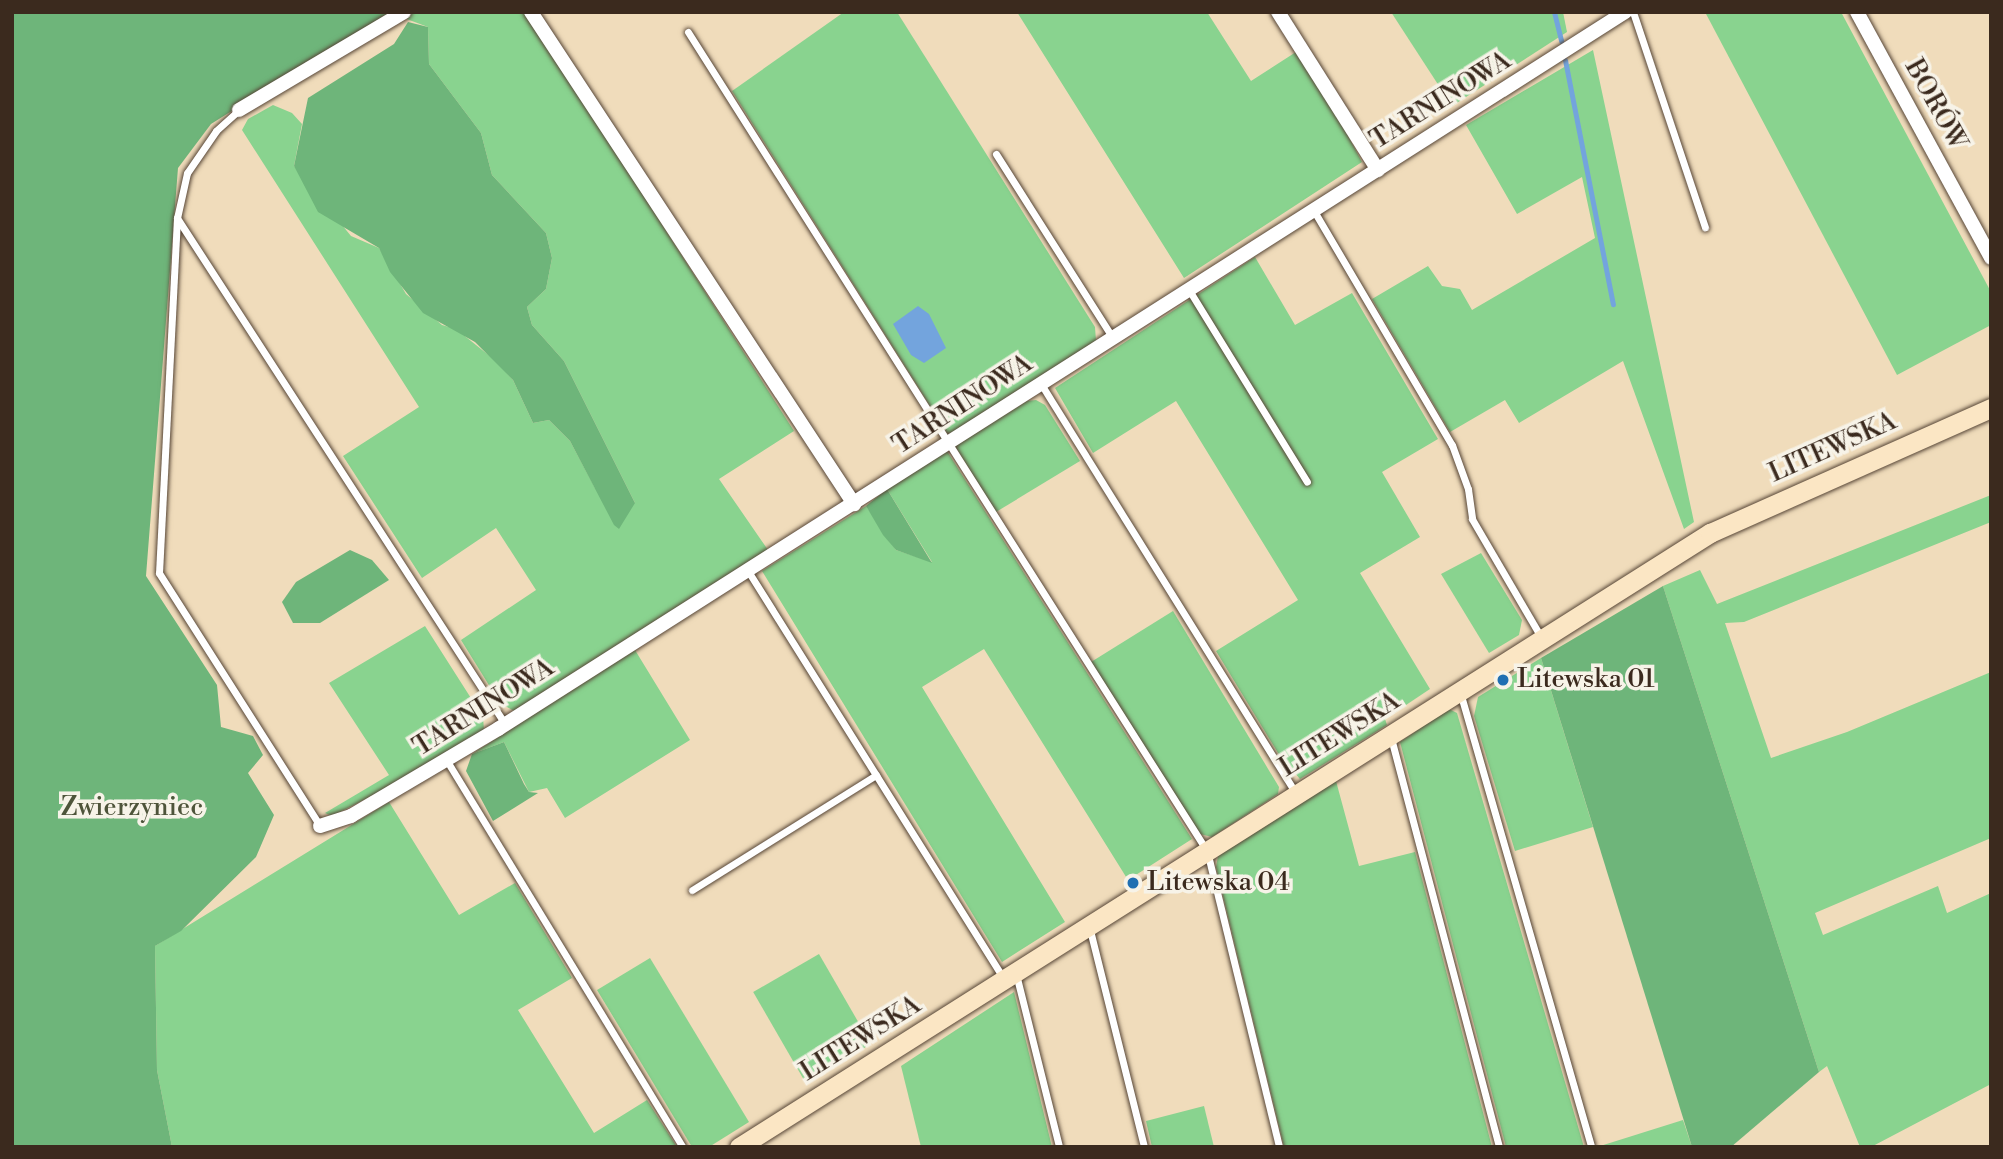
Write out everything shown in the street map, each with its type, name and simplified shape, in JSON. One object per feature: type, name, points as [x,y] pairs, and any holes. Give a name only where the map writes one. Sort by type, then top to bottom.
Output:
[{"type":"street","points":[[239,110],[404,12]]},
{"type":"street","points":[[531,12],[854,504]]},
{"type":"street","points":[[1278,12],[1378,170]]},
{"type":"street","name":"TARNINOWA","points":[[320,826],[351,816],[505,725],[1625,12]]},
{"type":"street","name":"BORÓW","points":[[1857,12],[1991,258]]},
{"type":"street","name":"LITEWSKA","points":[[739,1147],[762,1140],[1089,925],[1710,533],[1991,408]]},
{"type":"lane","points":[[1633,12],[1705,227]]},
{"type":"lane","points":[[688,32],[1207,851],[1279,1147]]},
{"type":"lane","points":[[239,110],[216,131],[187,173],[177,218],[159,573],[320,826]]},
{"type":"lane","points":[[996,153],[1113,338]]},
{"type":"lane","points":[[1314,211],[1451,445],[1465,479],[1472,519],[1541,638]]},
{"type":"lane","points":[[177,218],[505,725]]},
{"type":"lane","points":[[1189,290],[1307,482]]},
{"type":"lane","points":[[1041,384],[1297,794]]},
{"type":"lane","points":[[748,571],[876,775],[1010,976],[1059,1147]]},
{"type":"lane","points":[[1459,690],[1591,1145]]},
{"type":"lane","points":[[1390,734],[1499,1147]]},
{"type":"lane","points":[[447,761],[683,1147]]},
{"type":"lane","points":[[692,890],[876,775]]},
{"type":"lane","points":[[1089,925],[1144,1147]]},
{"type":"green space","name":"Zwierzyniec","points":[[12,12],[390,12],[211,124],[178,168],[146,576],[217,685],[221,727],[253,736],[263,755],[248,773],[274,815],[256,857],[181,931],[155,946],[157,1070],[172,1147],[12,1147]]},
{"type":"green space","points":[[414,12],[526,12],[794,431],[719,479],[768,550],[514,711],[500,703],[461,640],[536,590],[496,528],[422,578],[343,456],[419,407],[242,130],[248,119],[273,105],[292,113],[302,124],[294,166],[351,236],[379,248],[406,294],[442,325],[456,329],[496,361],[513,380],[533,423],[549,420],[570,441],[595,488],[635,503],[564,361],[532,325],[527,307],[546,289],[552,258],[546,233],[492,175],[481,133],[429,64],[428,27],[404,18]]},
{"type":"green space","points":[[844,12],[897,12],[1095,327],[1096,341],[954,434],[947,433],[732,91]]},
{"type":"green space","points":[[1017,12],[1207,12],[1251,81],[1296,52],[1270,12],[1282,12],[1362,162],[1184,278]]},
{"type":"green space","points":[[1391,12],[1563,12],[1567,32],[1452,106]]},
{"type":"green space","points":[[1705,12],[1841,12],[1991,292],[1991,325],[1897,375]]},
{"type":"green space","points":[[408,22],[428,27],[429,64],[481,133],[492,175],[546,233],[552,258],[546,289],[527,307],[532,325],[564,361],[635,503],[619,529],[614,525],[570,441],[549,420],[533,423],[513,380],[475,342],[423,313],[390,272],[379,248],[318,212],[294,166],[308,98],[394,44]]},
{"type":"green space","points":[[1593,50],[1694,522],[1684,529],[1623,361],[1519,423],[1505,400],[1450,432],[1372,299],[1428,266],[1442,286],[1460,289],[1472,310],[1595,238],[1582,177],[1517,214],[1466,125]]},
{"type":"green space","points":[[1255,257],[1295,325],[1352,293],[1438,439],[1382,472],[1420,537],[1360,573],[1430,689],[1385,719],[1387,725],[1300,779],[1278,753],[1216,651],[1298,600],[1176,401],[1093,453],[1055,388]]},
{"type":"green space","points":[[1036,400],[1045,405],[1080,461],[996,512],[955,446],[1027,401]]},
{"type":"green space","points":[[947,451],[1192,839],[1128,880],[984,649],[922,687],[1065,922],[1002,962],[762,571],[866,506],[896,550],[932,562],[887,489]]},
{"type":"green space","points":[[887,489],[932,563],[896,550],[883,535],[866,506]]},
{"type":"green space","points":[[1991,495],[1991,522],[1744,622],[1725,623],[1771,758],[1847,732],[1991,672],[1991,838],[1815,913],[1823,935],[1938,886],[1947,913],[1991,893],[1991,1084],[1871,1147],[1860,1147],[1827,1066],[1819,1072],[1663,586],[1700,570],[1717,604]]},
{"type":"green space","points":[[350,550],[372,560],[389,580],[320,623],[293,623],[282,602],[296,582]]},
{"type":"green space","points":[[1481,553],[1522,620],[1519,635],[1489,653],[1441,574]]},
{"type":"green space","points":[[1663,586],[1819,1072],[1731,1147],[1692,1147],[1541,658]]},
{"type":"green space","points":[[1173,611],[1279,787],[1278,794],[1212,837],[1200,834],[1091,662]]},
{"type":"green space","points":[[425,626],[483,717],[484,730],[395,784],[332,816],[325,813],[389,775],[329,683]]},
{"type":"green space","points":[[635,650],[690,740],[565,818],[547,788],[529,792],[504,742],[472,754]]},
{"type":"green space","points":[[1541,658],[1593,827],[1515,851],[1474,716],[1478,697]]},
{"type":"green space","points":[[1449,709],[1457,713],[1584,1147],[1506,1147],[1400,742]]},
{"type":"green space","points":[[504,742],[529,792],[538,793],[493,821],[466,771],[472,754]]},
{"type":"green space","points":[[1336,781],[1359,866],[1415,852],[1492,1147],[1284,1147],[1216,867],[1218,856]]},
{"type":"green space","points":[[389,802],[459,915],[515,883],[572,978],[518,1010],[594,1133],[647,1100],[677,1147],[172,1147],[157,1070],[155,946]]},
{"type":"green space","points":[[819,954],[871,1044],[805,1082],[753,992]]},
{"type":"green space","points":[[650,958],[749,1122],[709,1147],[692,1147],[597,990]]},
{"type":"green space","points":[[1014,992],[1052,1147],[921,1147],[901,1066]]},
{"type":"green space","points":[[1204,1106],[1214,1147],[1152,1147],[1146,1121]]},
{"type":"green space","points":[[1683,1120],[1692,1147],[1597,1147]]},
{"type":"water","points":[[918,306],[929,314],[946,348],[924,363],[911,355],[893,324]]},
{"type":"waterway","points":[[1554,12],[1561,41]]},
{"type":"waterway","points":[[1565,60],[1613,304]]},
{"type":"place","name":"Litewska 01","points":[[1503,680]]},
{"type":"place","name":"Litewska 04","points":[[1133,883]]}]
